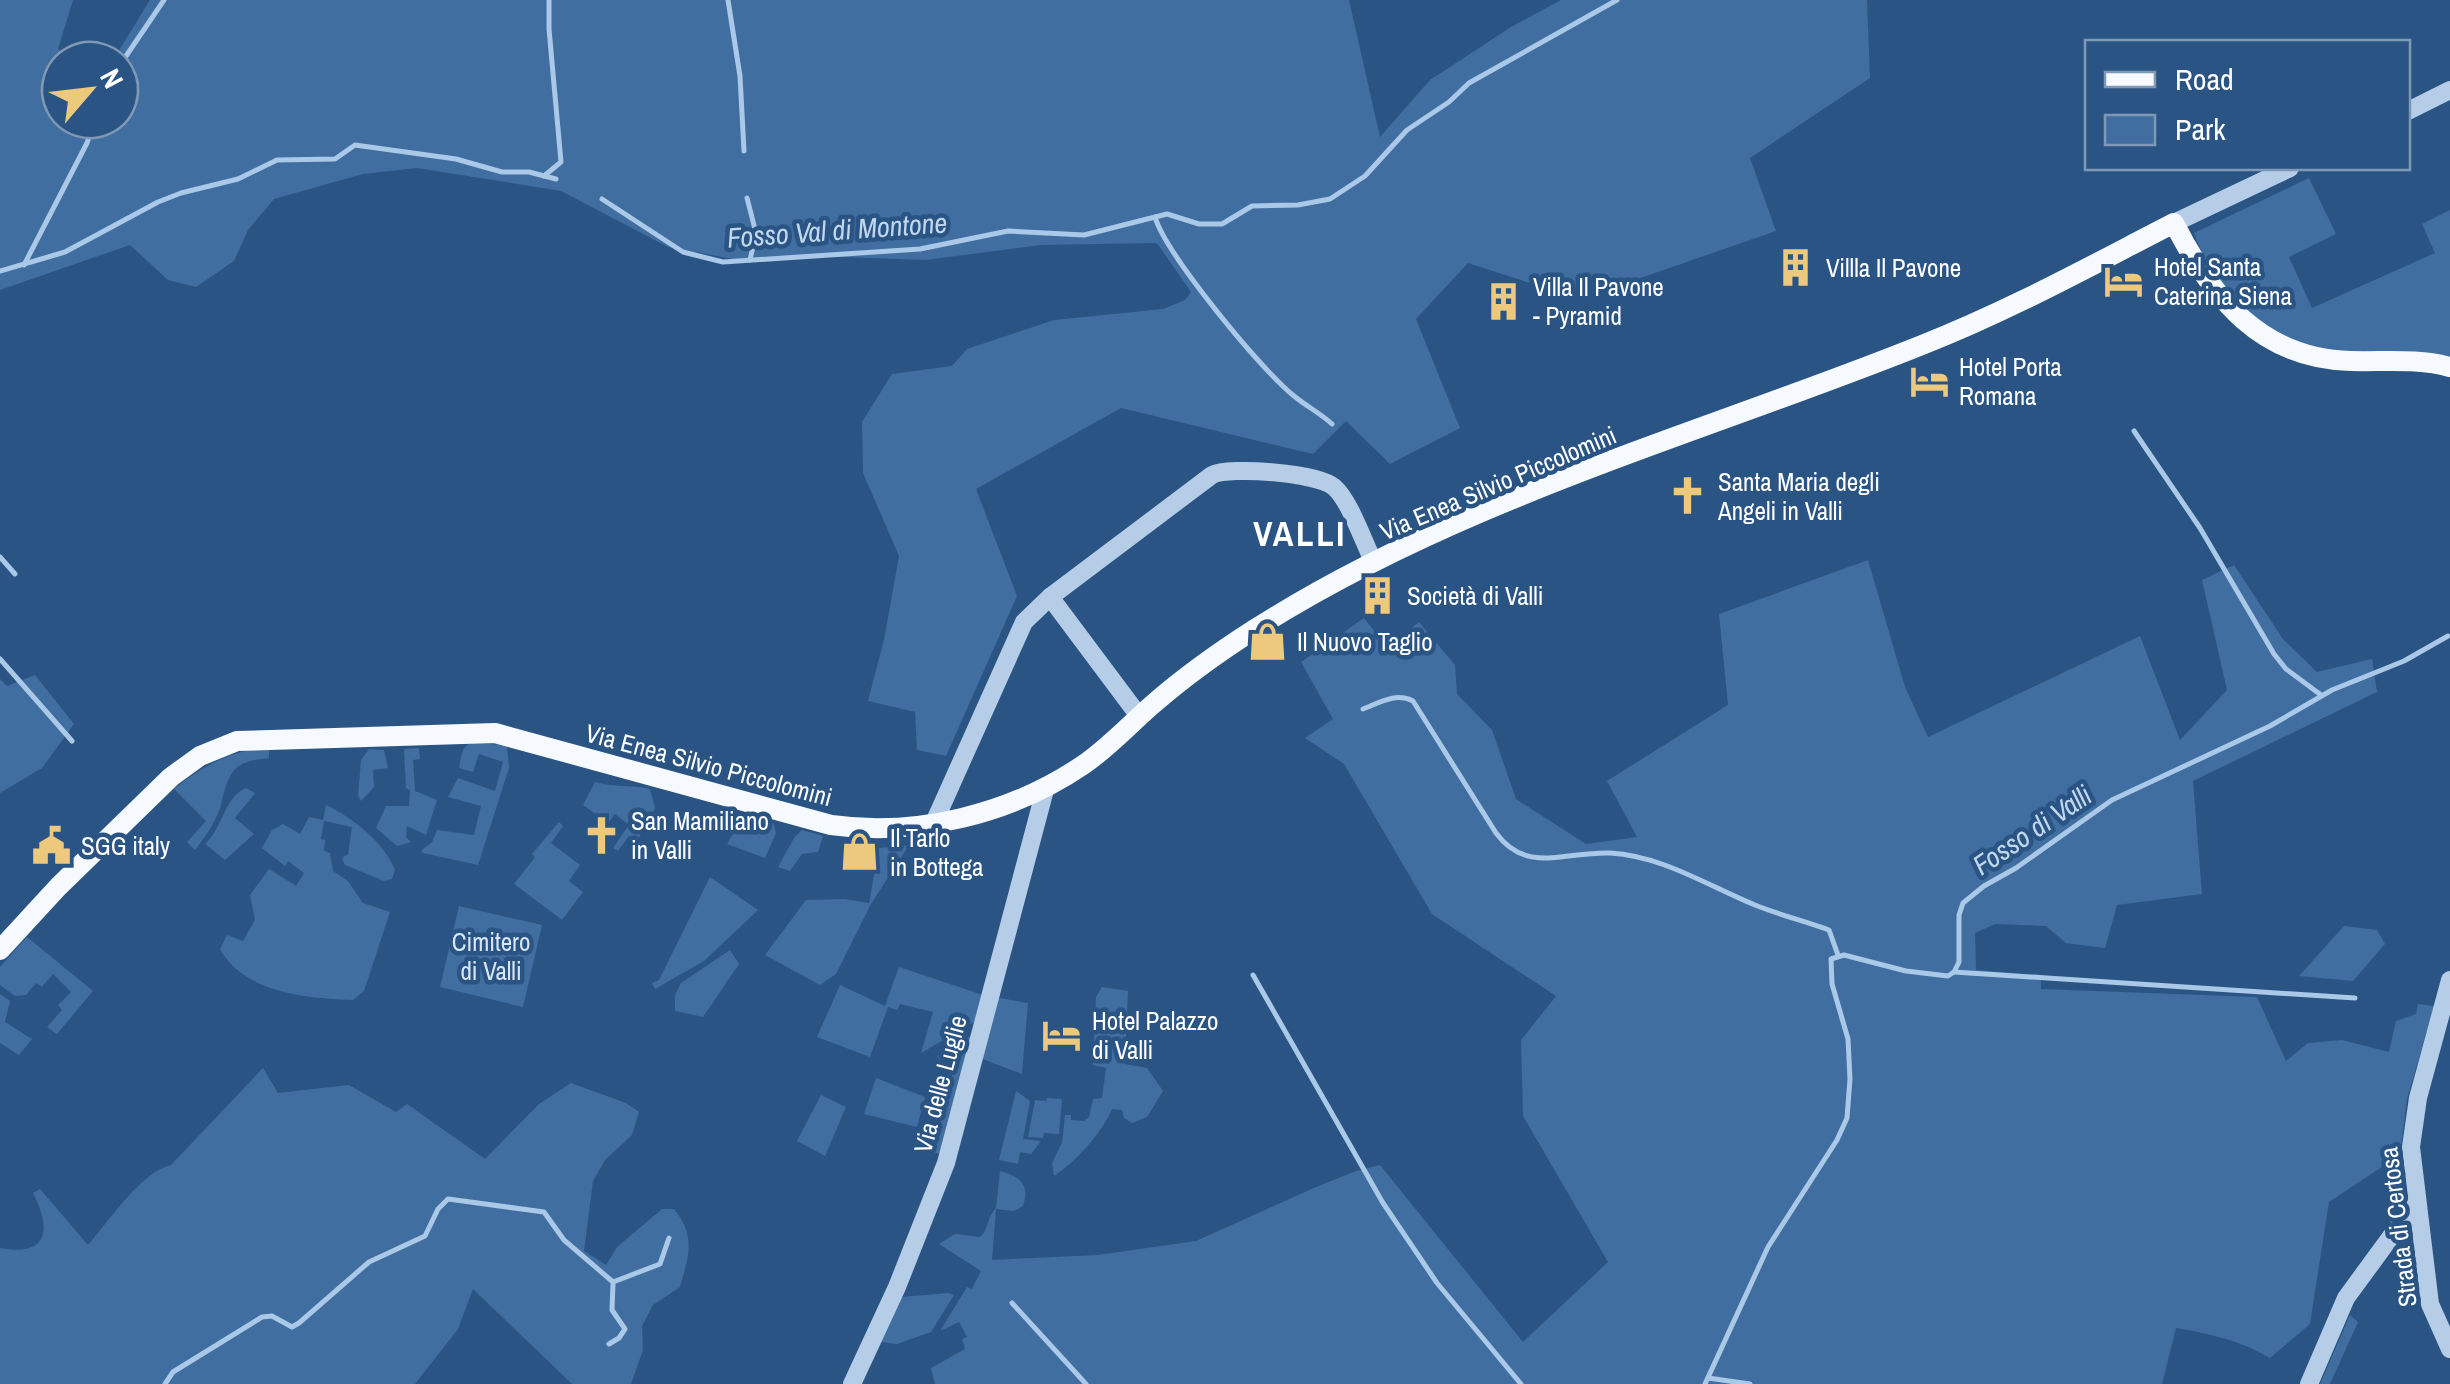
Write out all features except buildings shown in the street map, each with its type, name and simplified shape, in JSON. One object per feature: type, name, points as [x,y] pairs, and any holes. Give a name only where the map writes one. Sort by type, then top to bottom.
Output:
[{"type":"main road","points":[[2174,223],[2227,304],[2272,342],[2318,358],[2430,362],[2450,367]]},
{"type":"main road","name":"Via Enea Silvio Piccolomini","points":[[0,950],[58,886],[170,777],[216,748],[246,740],[489,732],[831,825],[884,829],[933,825],[979,812],[1046,786],[1094,757],[1184,678],[1326,586],[1517,500],[1678,435],[1934,341],[2174,223]]},
{"type":"street","points":[[2410,110],[2450,90]]},
{"type":"street","name":"Via Enea Silvio Piccolomini","points":[[2174,223],[2286,170]]},
{"type":"street","points":[[933,825],[1027,618],[1206,479],[1228,469],[1320,480],[1332,485],[1374,563]]},
{"type":"street","points":[[1050,598],[1140,716]]},
{"type":"street","name":"Via delle Luglie","points":[[852,1384],[898,1287],[946,1163],[1046,786]]},
{"type":"street","name":"Strada di Certosa","points":[[2450,980],[2413,1120],[2411,1147],[2430,1304],[2450,1350]]},
{"type":"street","points":[[2309,1384],[2346,1298],[2416,1201]]},
{"type":"green space","points":[[0,0],[73,0],[61,40],[40,40],[40,140],[140,140],[140,40],[125,40],[150,0],[1349,0],[1380,137],[1430,80],[1511,27],[1561,0],[1867,0],[1870,78],[1750,158],[1776,231],[1603,291],[1573,297],[1468,263],[1416,319],[1460,428],[1390,464],[1346,421],[1313,454],[1121,408],[976,489],[1017,596],[946,756],[917,750],[915,712],[868,701],[899,556],[863,473],[862,422],[892,374],[952,366],[967,349],[1054,320],[1163,309],[1185,300],[1191,292],[1157,243],[1040,245],[926,260],[813,256],[733,259],[668,247],[561,191],[417,168],[363,174],[274,199],[248,230],[234,261],[196,287],[168,280],[130,245],[0,290]]},
{"type":"green space","points":[[2309,178],[2336,234],[2289,257],[2312,308],[2435,253],[2422,224],[2450,210],[2450,357],[2356,353],[2299,342],[2248,311],[2225,286],[2203,255],[2194,233]]},
{"type":"green space","points":[[1868,560],[1905,687],[1928,737],[2140,636],[2180,740],[2227,690],[2202,580],[2234,565],[2283,639],[2317,672],[2372,659],[2377,692],[2193,781],[2202,894],[2117,905],[2105,948],[2066,943],[2046,926],[1995,924],[1975,933],[1976,970],[2041,975],[2041,989],[2257,997],[2286,1061],[2308,1043],[2342,1040],[2389,1052],[2396,1021],[2416,1014],[2418,1004],[2434,1006],[2407,1099],[2400,1155],[2329,1202],[2310,1324],[2270,1358],[2224,1338],[2176,1328],[2162,1384],[935,1384],[931,1368],[965,1349],[962,1339],[967,1337],[959,1322],[940,1331],[981,1271],[939,1244],[955,1234],[983,1234],[996,1208],[1000,1171],[1022,1182],[1025,1199],[1023,1206],[1014,1211],[996,1209],[992,1260],[1098,1255],[1196,1241],[1316,1187],[1380,1165],[1523,1342],[1608,1262],[1523,1116],[1521,1040],[1556,996],[1432,914],[1344,764],[1305,738],[1333,719],[1301,662],[1364,618],[1387,647],[1419,622],[1455,665],[1457,694],[1492,730],[1516,799],[1586,844],[1637,837],[1607,781],[1728,705],[1719,614]]},
{"type":"green space","points":[[35,675],[74,724],[42,768],[0,793],[0,679],[7,686]]},
{"type":"green space","points":[[478,742],[507,746],[509,768],[478,865],[423,853],[437,830],[474,835],[481,806],[448,797],[458,778],[495,791],[503,762],[479,754],[473,772],[459,768],[465,747]]},
{"type":"green space","points":[[269,747],[269,758],[235,769],[215,821],[195,850],[187,842],[206,821],[174,789],[218,760]]},
{"type":"green space","points":[[419,748],[420,759],[413,760],[415,791],[437,800],[426,835],[407,826],[406,837],[411,842],[397,846],[376,828],[386,806],[409,806],[404,749]]},
{"type":"green space","points":[[369,749],[384,750],[388,768],[373,770],[374,787],[361,801],[361,760]]},
{"type":"green space","points":[[595,782],[650,789],[655,808],[637,841],[629,836],[618,851],[613,848],[629,825],[615,814],[608,823],[583,805]]},
{"type":"green space","points":[[246,788],[255,793],[235,818],[254,834],[225,860],[205,844],[233,798]]},
{"type":"green space","points":[[326,805],[367,832],[384,850],[395,870],[392,879],[384,881],[345,865],[342,860],[348,855],[352,827],[324,821],[321,839],[325,840],[324,851],[330,853],[333,871],[348,881],[363,903],[390,912],[364,991],[353,1000],[279,991],[245,976],[220,949],[227,935],[243,941],[255,920],[250,895],[269,869],[296,886],[304,873],[288,861],[285,866],[262,848],[272,830],[283,824],[300,834],[309,817],[323,820]]},
{"type":"green space","points":[[744,814],[773,822],[776,833],[765,858],[727,844]]},
{"type":"green space","points":[[559,822],[563,826],[551,843],[580,865],[569,881],[583,892],[562,920],[514,884],[535,857],[532,854]]},
{"type":"green space","points":[[802,830],[823,836],[818,852],[802,854],[790,871],[778,867],[794,838]]},
{"type":"green space","points":[[909,845],[871,904],[836,974],[820,985],[765,955],[806,900],[869,903],[879,848]]},
{"type":"green space","points":[[710,877],[758,910],[704,961],[655,989],[652,983],[659,980]]},
{"type":"green space","name":"Cimitero di Valli","points":[[459,906],[542,925],[523,1007],[440,987]]},
{"type":"green space","points":[[2344,926],[2377,930],[2385,944],[2353,981],[2299,976]]},
{"type":"green space","points":[[27,937],[93,991],[57,1034],[47,1027],[62,1010],[58,1005],[71,992],[53,974],[42,987],[36,983],[26,995],[15,996],[0,985],[0,967]]},
{"type":"green space","points":[[730,950],[739,964],[703,1017],[675,1011],[675,995],[681,983]]},
{"type":"green space","points":[[899,967],[983,995],[976,1021],[921,1053],[933,1012],[900,1004],[897,1010],[888,1007],[870,1057],[817,1037],[840,985],[885,1006]]},
{"type":"green space","points":[[1102,987],[1128,991],[1125,1064],[1147,1068],[1163,1091],[1147,1117],[1132,1123],[1124,1118],[1122,1110],[1112,1109],[1087,1146],[1054,1176],[1052,1163],[1062,1143],[1065,1115],[1084,1121],[1089,1117],[1093,1099],[1102,1098],[1106,1068],[1093,1065],[1096,997]]},
{"type":"green space","points":[[0,994],[10,1001],[5,1022],[32,1039],[19,1055],[0,1043]]},
{"type":"green space","points":[[994,997],[1028,1003],[1022,1074],[977,1057]]},
{"type":"green space","points":[[972,1035],[941,1154],[924,1151],[948,1075],[937,1056]]},
{"type":"green space","points":[[263,1068],[278,1093],[349,1085],[396,1112],[407,1104],[485,1159],[539,1104],[571,1083],[626,1103],[639,1112],[632,1135],[605,1160],[593,1181],[584,1251],[606,1265],[617,1247],[662,1209],[674,1209],[685,1228],[689,1246],[680,1287],[653,1305],[642,1326],[643,1350],[631,1384],[572,1384],[473,1289],[458,1329],[415,1384],[0,1384],[0,1248],[28,1248],[42,1238],[43,1218],[33,1193],[40,1189],[88,1245],[137,1187],[171,1165]]},
{"type":"green space","points":[[876,1078],[925,1097],[917,1127],[864,1114]]},
{"type":"green space","points":[[1016,1091],[1030,1101],[1023,1139],[1041,1141],[1031,1154],[1020,1152],[1018,1164],[999,1160]]},
{"type":"green space","points":[[821,1095],[846,1107],[825,1156],[797,1141]]},
{"type":"green space","points":[[1062,1099],[1059,1134],[1028,1137],[1035,1100]]},
{"type":"green space","points":[[954,1295],[931,1332],[897,1344],[881,1342],[901,1297]]},
{"type":"green space","points":[[2350,1315],[2358,1322],[2330,1384],[2320,1384]]},
{"type":"waterway","points":[[137,40],[164,0]]},
{"type":"waterway","points":[[544,176],[561,162],[549,0]]},
{"type":"waterway","points":[[728,0],[740,76],[744,151]]},
{"type":"waterway","name":"Fosso Val di Montone","points":[[602,199],[683,252],[723,262],[920,249],[1008,231],[1084,235],[1167,214],[1199,224],[1222,224],[1252,206],[1298,205],[1330,199],[1365,176],[1407,130],[1449,102],[1469,83],[1617,0]]},
{"type":"waterway","points":[[24,265],[88,140]]},
{"type":"waterway","name":"Fosso Val di Montone","points":[[0,271],[65,252],[181,193],[238,179],[277,160],[335,159],[355,145],[456,159],[502,172],[529,172],[556,179]]},
{"type":"waterway","points":[[747,198],[756,233],[750,260]]},
{"type":"waterway","points":[[1155,217],[1177,257],[1238,338],[1279,382],[1332,424]]},
{"type":"waterway","points":[[2134,431],[2200,528],[2274,654],[2286,669],[2321,695]]},
{"type":"waterway","points":[[0,557],[15,574]]},
{"type":"waterway","name":"Fosso di Valli","points":[[1705,1384],[1768,1247],[1847,1118],[1848,1039],[1832,984],[1831,959],[1844,955],[1906,971],[1948,976],[1959,962],[1959,915],[1963,903],[1984,886],[2112,800],[2270,726],[2332,690],[2404,661],[2448,636]]},
{"type":"waterway","points":[[0,659],[72,741]]},
{"type":"waterway","points":[[1363,709],[1394,698],[1413,701],[1496,833],[1521,854],[1548,858],[1610,853],[1648,860],[1755,905],[1829,930],[1838,955]]},
{"type":"waterway","points":[[1954,972],[2355,998]]},
{"type":"waterway","points":[[1253,975],[1383,1203],[1437,1283],[1521,1384]]},
{"type":"waterway","points":[[165,1384],[173,1372],[262,1317],[272,1316],[292,1327],[299,1323],[369,1262],[425,1236],[438,1209],[448,1199],[544,1212],[564,1240],[613,1282],[660,1264],[669,1238]]},
{"type":"waterway","points":[[609,1344],[625,1329],[612,1310],[613,1284]]},
{"type":"waterway","points":[[1012,1303],[1086,1384]]},
{"type":"waterway","points":[[1708,1378],[1750,1384]]},
{"type":"place","name":"Villla Il Pavone","points":[[1796,268]]},
{"type":"place","name":"Hotel Santa Caterina Siena","points":[[2124,281]]},
{"type":"place","name":"Villa Il Pavone - Pyramid","points":[[1503,301]]},
{"type":"place","name":"Hotel Porta Romana","points":[[1929,381]]},
{"type":"place","name":"Santa Maria degli Angeli in Valli","points":[[1688,496]]},
{"type":"place","name":"Società di Valli","points":[[1377,596]]},
{"type":"place","name":"Il Nuovo Taglio","points":[[1267,642]]},
{"type":"place","name":"San Mamiliano in Valli","points":[[601,835]]},
{"type":"place","name":"SGG italy","points":[[51,846]]},
{"type":"place","name":"Il Tarlo in Bottega","points":[[860,852]]},
{"type":"place","name":"Hotel Palazzo di Valli","points":[[1062,1035]]},
{"type":"district","name":"VALLI","points":[[1300,534]]}]
